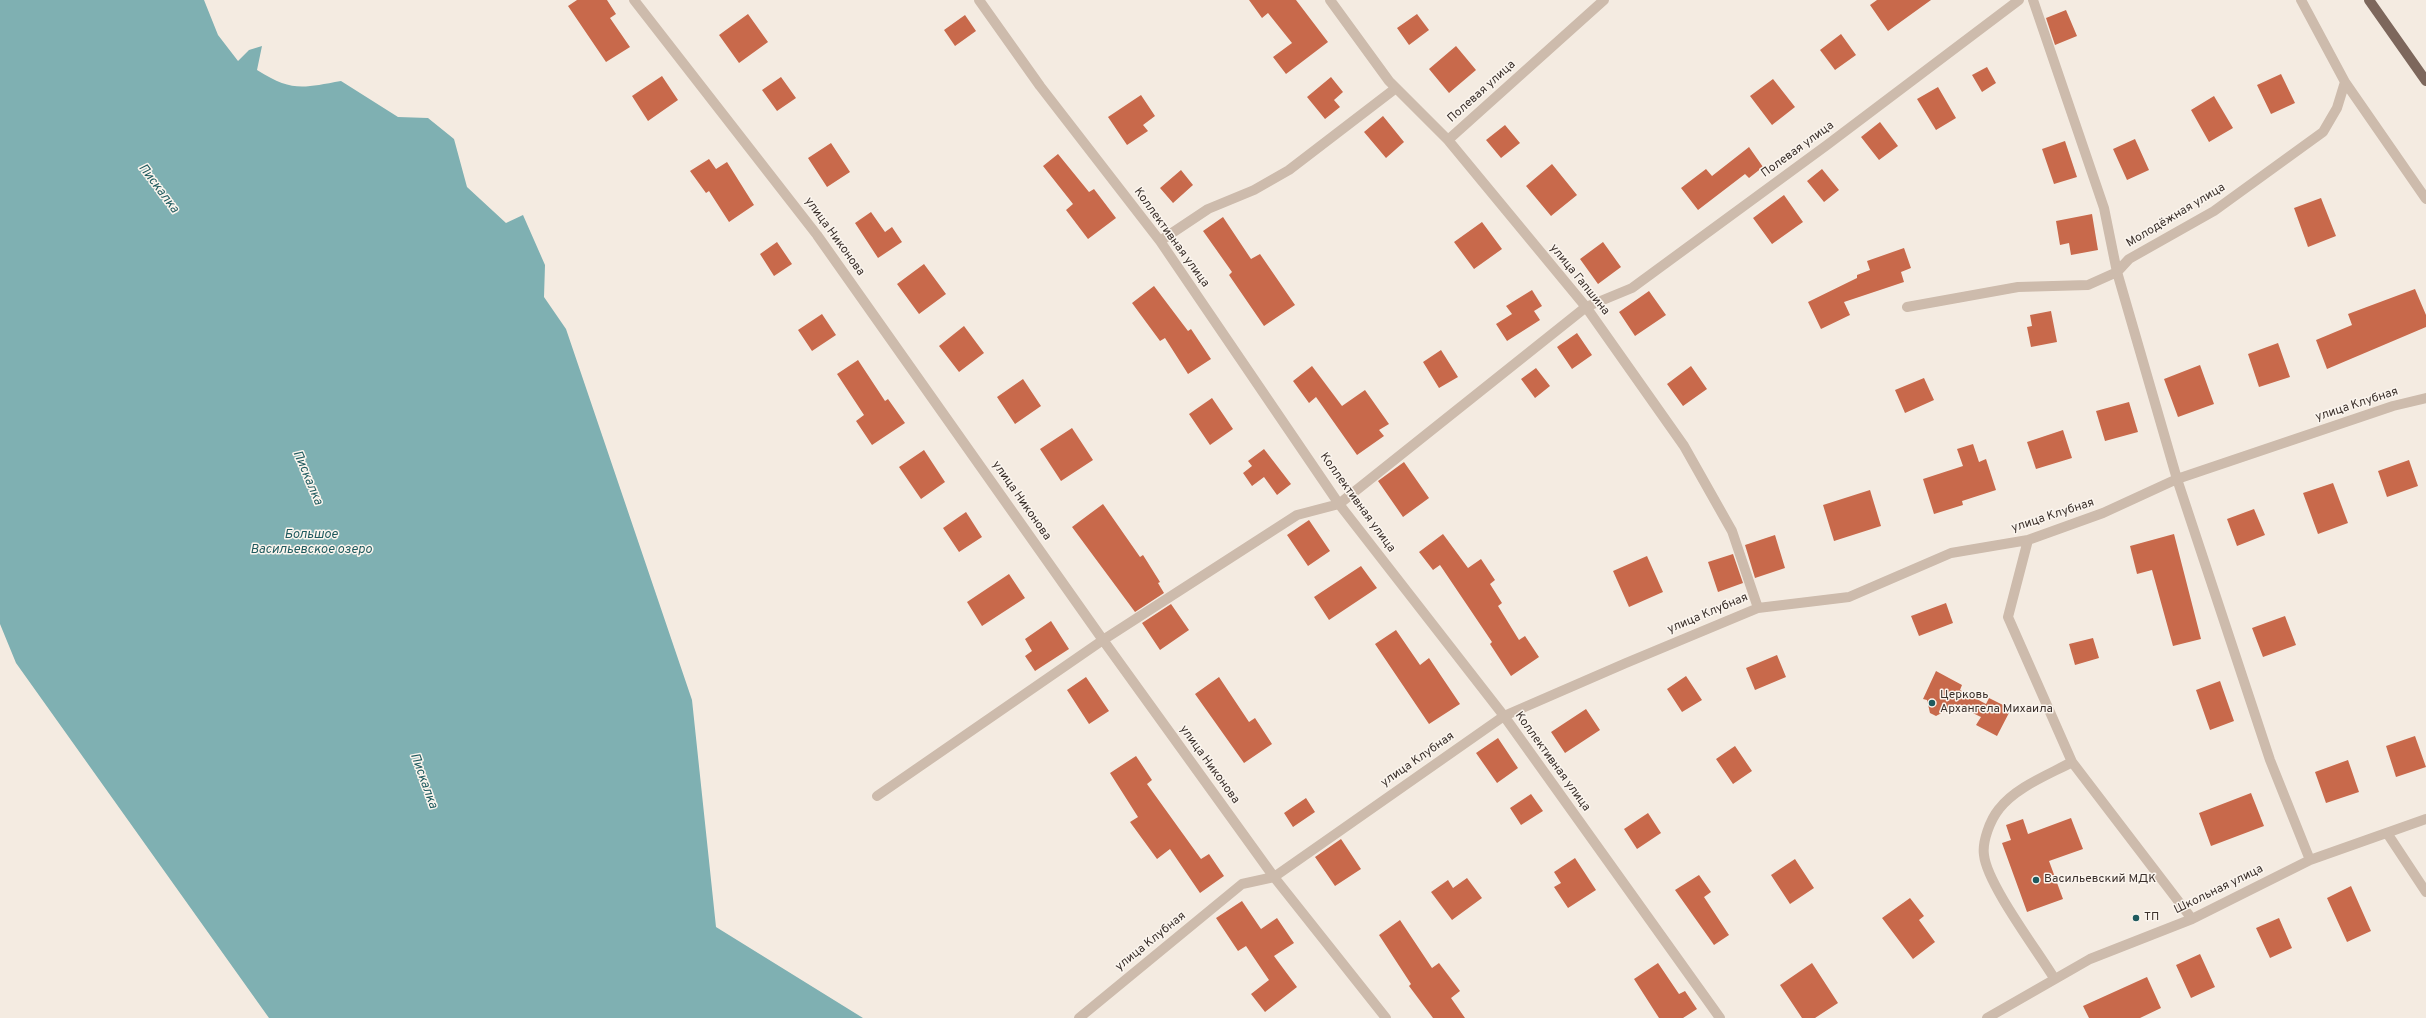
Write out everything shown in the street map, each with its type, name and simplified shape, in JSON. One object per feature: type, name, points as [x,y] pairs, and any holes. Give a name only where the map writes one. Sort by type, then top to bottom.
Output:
[{"type":"main road","points":[[2369,0],[2426,81]]},
{"type":"street","name":"улица Никонова","points":[[634,0],[817,235],[1103,640],[1274,877],[1386,1018]]},
{"type":"street","name":"Коллективная улица","points":[[979,0],[1040,86],[1160,241],[1339,504],[1504,716],[1720,1018]]},
{"type":"street","name":"улица Гапшина","points":[[1330,0],[1396,88],[1448,140],[1586,307],[1684,446],[1732,531],[1758,608]]},
{"type":"street","name":"Полевая улица","points":[[1448,140],[1604,0]]},
{"type":"street","name":"Полевая улица","points":[[1339,504],[1586,307],[1632,288],[1827,145],[2019,0]]},
{"type":"street","points":[[2033,0],[2104,208],[2117,272],[2177,479],[2270,760],[2310,860]]},
{"type":"street","points":[[2301,0],[2345,82],[2426,199]]},
{"type":"street","name":"Молодёжная улица","points":[[1907,307],[2018,287],[2088,285],[2117,272],[2129,259],[2214,211],[2323,132],[2337,108],[2345,82]]},
{"type":"street","points":[[1160,241],[1208,209],[1254,190],[1289,170],[1396,88]]},
{"type":"street","name":"улица Клубная","points":[[1079,1018],[1242,884],[1274,877],[1504,716],[1758,608],[1849,597],[1951,553],[2028,540],[2103,513],[2177,479],[2393,406],[2426,398]]},
{"type":"street","points":[[877,796],[1103,640],[1297,514],[1339,504]]},
{"type":"street","points":[[2028,540],[2008,617],[2072,762],[2192,919]]},
{"type":"street","points":[[2054,978],[1988,874],[1984,854],[1988,831],[1998,810],[2018,791],[2072,762]]},
{"type":"street","name":"Школьная улица","points":[[1987,1018],[2054,978],[2090,959],[2192,919],[2310,860],[2426,819]]},
{"type":"street","points":[[2387,834],[2426,892]]},
{"type":"water","name":"Большое Васильевское озеро","points":[[0,0],[204,0],[218,35],[238,61],[249,50],[262,46],[257,70],[279,82],[289,85],[307,86],[341,81],[398,117],[428,118],[454,139],[467,187],[506,223],[523,215],[545,265],[544,297],[566,329],[692,700],[716,927],[863,1018],[269,1018],[16,663],[0,624]]},
{"type":"building","points":[[577,0],[607,0],[616,14],[610,18],[630,47],[606,62],[568,6]]},
{"type":"building","points":[[1249,0],[1296,0],[1328,42],[1286,74],[1273,57],[1292,43],[1268,13],[1262,18]]},
{"type":"building","points":[[1877,0],[1931,0],[1888,31],[1870,5]]},
{"type":"building","points":[[2066,10],[2077,36],[2055,45],[2046,18]]},
{"type":"building","points":[[748,14],[768,42],[739,63],[719,35]]},
{"type":"building","points":[[1417,14],[1429,30],[1409,45],[1397,28]]},
{"type":"building","points":[[965,15],[976,31],[955,46],[944,30]]},
{"type":"building","points":[[1841,34],[1856,55],[1835,70],[1820,50]]},
{"type":"building","points":[[1456,46],[1476,70],[1449,93],[1429,69]]},
{"type":"building","points":[[1987,67],[1996,83],[1982,92],[1972,75]]},
{"type":"building","points":[[2281,74],[2295,103],[2271,114],[2257,85]]},
{"type":"building","points":[[662,76],[678,100],[648,121],[632,96]]},
{"type":"building","points":[[781,77],[796,98],[777,111],[762,90]]},
{"type":"building","points":[[1331,77],[1343,92],[1334,100],[1340,107],[1325,119],[1307,97]]},
{"type":"building","points":[[1773,79],[1795,107],[1772,125],[1750,96]]},
{"type":"building","points":[[1938,87],[1956,118],[1936,130],[1917,99]]},
{"type":"building","points":[[1141,95],[1155,116],[1143,125],[1148,131],[1127,145],[1108,117]]},
{"type":"building","points":[[2214,96],[2233,128],[2209,142],[2191,110]]},
{"type":"building","points":[[1383,116],[1404,142],[1386,158],[1364,132]]},
{"type":"building","points":[[1880,122],[1898,146],[1879,160],[1861,137]]},
{"type":"building","points":[[1505,125],[1520,143],[1501,158],[1486,140]]},
{"type":"building","points":[[2135,139],[2149,170],[2127,180],[2113,149]]},
{"type":"building","points":[[2065,141],[2077,177],[2054,184],[2042,149]]},
{"type":"building","points":[[831,143],[850,172],[827,187],[808,158]]},
{"type":"building","points":[[1749,147],[1763,167],[1749,178],[1745,174],[1698,210],[1681,188],[1706,169],[1712,176]]},
{"type":"building","points":[[1058,154],[1089,192],[1094,189],[1116,218],[1088,239],[1066,210],[1073,204],[1043,166]]},
{"type":"building","points":[[709,159],[716,169],[727,162],[754,205],[729,222],[709,191],[706,193],[690,171]]},
{"type":"building","points":[[1552,164],[1577,195],[1551,216],[1526,186]]},
{"type":"building","points":[[1822,169],[1839,190],[1824,202],[1807,181]]},
{"type":"building","points":[[1181,170],[1193,185],[1173,203],[1160,188]]},
{"type":"building","points":[[1784,195],[1803,222],[1772,244],[1753,218]]},
{"type":"building","points":[[2321,198],[2336,236],[2308,247],[2294,208]]},
{"type":"building","points":[[871,212],[885,232],[892,227],[902,242],[878,258],[855,223]]},
{"type":"building","points":[[2092,214],[2098,250],[2071,255],[2069,243],[2060,245],[2056,221]]},
{"type":"building","points":[[1223,217],[1251,259],[1260,254],[1295,305],[1264,326],[1229,275],[1232,272],[1203,231]]},
{"type":"building","points":[[1482,222],[1502,249],[1474,269],[1454,242]]},
{"type":"building","points":[[777,242],[792,264],[774,276],[760,254]]},
{"type":"building","points":[[1603,242],[1621,267],[1598,284],[1580,259]]},
{"type":"building","points":[[1904,248],[1911,268],[1901,272],[1904,282],[1844,302],[1850,315],[1821,329],[1808,302],[1857,278],[1857,275],[1870,270],[1867,261]]},
{"type":"building","points":[[924,264],[946,294],[919,314],[897,284]]},
{"type":"building","points":[[1154,286],[1188,331],[1191,329],[1211,359],[1188,374],[1165,338],[1160,341],[1132,303]]},
{"type":"building","points":[[2415,289],[2426,315],[2426,327],[2327,369],[2316,340],[2352,325],[2348,314]]},
{"type":"building","points":[[1532,290],[1542,306],[1534,311],[1540,320],[1507,341],[1496,324],[1512,314],[1506,306]]},
{"type":"building","points":[[1649,291],[1666,315],[1635,336],[1619,312]]},
{"type":"building","points":[[2051,311],[2057,342],[2031,347],[2027,327],[2032,326],[2030,315]]},
{"type":"building","points":[[822,314],[836,335],[812,351],[798,330]]},
{"type":"building","points":[[964,326],[984,353],[959,372],[939,346]]},
{"type":"building","points":[[1577,333],[1592,355],[1572,369],[1557,347]]},
{"type":"building","points":[[2278,343],[2290,377],[2259,387],[2248,354]]},
{"type":"building","points":[[1441,350],[1458,377],[1439,388],[1423,362]]},
{"type":"building","points":[[858,360],[885,401],[888,399],[905,423],[872,445],[856,421],[864,415],[837,374]]},
{"type":"building","points":[[2200,365],[2214,404],[2178,417],[2164,379]]},
{"type":"building","points":[[1312,366],[1342,406],[1365,390],[1389,424],[1379,430],[1384,436],[1357,455],[1316,397],[1309,403],[1293,381]]},
{"type":"building","points":[[1691,366],[1707,389],[1683,406],[1667,384]]},
{"type":"building","points":[[1536,368],[1550,386],[1535,398],[1521,379]]},
{"type":"building","points":[[1924,378],[1934,400],[1905,413],[1895,390]]},
{"type":"building","points":[[1023,379],[1041,406],[1015,424],[997,397]]},
{"type":"building","points":[[1212,398],[1233,429],[1210,445],[1189,414]]},
{"type":"building","points":[[2129,402],[2138,432],[2105,441],[2096,411]]},
{"type":"building","points":[[1072,428],[1093,460],[1061,481],[1040,449]]},
{"type":"building","points":[[2063,430],[2072,458],[2036,469],[2027,442]]},
{"type":"building","points":[[1973,444],[1979,462],[1986,459],[1996,490],[1962,501],[1963,505],[1934,514],[1923,479],[1963,466],[1957,449]]},
{"type":"building","points":[[1264,449],[1291,484],[1277,495],[1264,477],[1252,486],[1243,473],[1252,466],[1248,461]]},
{"type":"building","points":[[924,450],[945,482],[921,499],[899,467]]},
{"type":"building","points":[[2409,460],[2418,486],[2387,497],[2378,471]]},
{"type":"building","points":[[1404,462],[1429,498],[1403,517],[1378,481]]},
{"type":"building","points":[[2333,483],[2348,523],[2318,534],[2303,493]]},
{"type":"building","points":[[1870,490],[1881,526],[1834,541],[1823,505]]},
{"type":"building","points":[[1103,504],[1140,557],[1143,555],[1160,582],[1158,583],[1164,593],[1135,612],[1072,527]]},
{"type":"building","points":[[2254,509],[2265,535],[2237,546],[2227,519]]},
{"type":"building","points":[[966,512],[982,537],[959,552],[943,528]]},
{"type":"building","points":[[1309,520],[1330,551],[1308,566],[1287,535]]},
{"type":"building","points":[[1443,534],[1468,568],[1481,559],[1495,580],[1490,584],[1502,603],[1498,606],[1519,640],[1525,636],[1539,657],[1511,676],[1490,644],[1492,642],[1440,565],[1433,570],[1419,552]]},
{"type":"building","points":[[2174,534],[2201,639],[2173,646],[2152,570],[2137,574],[2130,546]]},
{"type":"building","points":[[1775,535],[1785,568],[1755,578],[1745,545]]},
{"type":"building","points":[[1733,554],[1743,583],[1718,592],[1708,562]]},
{"type":"building","points":[[1647,556],[1663,592],[1629,607],[1613,571]]},
{"type":"building","points":[[1361,566],[1377,588],[1329,620],[1314,597]]},
{"type":"building","points":[[1009,574],[1025,598],[982,626],[967,602]]},
{"type":"building","points":[[1946,603],[1953,623],[1919,636],[1911,616]]},
{"type":"building","points":[[1171,604],[1189,630],[1160,650],[1142,623]]},
{"type":"building","points":[[2285,616],[2296,645],[2263,657],[2252,628]]},
{"type":"building","points":[[1051,621],[1069,649],[1035,671],[1025,656],[1032,651],[1025,639]]},
{"type":"building","points":[[1396,630],[1420,665],[1429,658],[1460,704],[1429,724],[1375,644]]},
{"type":"building","points":[[2093,638],[2099,658],[2075,665],[2069,644]]},
{"type":"building","points":[[1777,655],[1786,677],[1755,690],[1746,668]]},
{"type":"building","points":[[1936,671],[1962,685],[1960,690],[1986,704],[1989,698],[2011,709],[1997,736],[1976,725],[1981,717],[1954,704],[1950,711],[1947,710],[1936,716],[1930,713],[1927,700],[1923,699]]},
{"type":"building","points":[[1686,676],[1702,700],[1682,712],[1667,689]]},
{"type":"building","points":[[1086,677],[1109,711],[1089,724],[1067,690]]},
{"type":"building","points":[[1219,677],[1249,722],[1255,718],[1272,744],[1244,763],[1195,694]]},
{"type":"building","points":[[2220,681],[2234,721],[2210,730],[2196,690]]},
{"type":"building","points":[[1586,709],[1600,730],[1565,753],[1551,732]]},
{"type":"building","points":[[2415,736],[2426,767],[2396,777],[2386,746]]},
{"type":"building","points":[[1498,738],[1518,768],[1497,783],[1476,753]]},
{"type":"building","points":[[1735,746],[1752,771],[1733,784],[1716,759]]},
{"type":"building","points":[[1136,756],[1152,780],[1147,784],[1201,859],[1209,854],[1224,876],[1200,893],[1170,849],[1157,859],[1130,822],[1138,817],[1110,773]]},
{"type":"building","points":[[2348,760],[2359,792],[2326,803],[2315,772]]},
{"type":"building","points":[[2251,793],[2264,826],[2211,846],[2199,813]]},
{"type":"building","points":[[1531,794],[1543,811],[1521,825],[1510,808]]},
{"type":"building","points":[[1306,798],[1315,812],[1293,827],[1284,813]]},
{"type":"building","points":[[1648,813],[1661,833],[1637,849],[1624,829]]},
{"type":"building","name":"Васильевский МДК","points":[[2071,818],[2083,849],[2049,861],[2063,899],[2027,912],[2002,843],[2011,840],[2006,825],[2023,819],[2028,834]]},
{"type":"building","points":[[1341,839],[1361,869],[1335,886],[1315,857]]},
{"type":"building","points":[[1575,858],[1596,890],[1568,908],[1554,887],[1561,883],[1554,872]]},
{"type":"building","points":[[1795,859],[1814,888],[1790,904],[1771,875]]},
{"type":"building","points":[[1699,875],[1711,892],[1704,897],[1729,935],[1714,945],[1675,890]]},
{"type":"building","points":[[1467,878],[1482,898],[1452,920],[1431,892],[1448,880],[1453,888]]},
{"type":"building","points":[[2351,886],[2371,931],[2347,942],[2327,898]]},
{"type":"building","points":[[1910,898],[1924,916],[1919,920],[1935,942],[1913,959],[1882,918]]},
{"type":"building","points":[[1242,901],[1261,929],[1277,918],[1294,943],[1274,956],[1297,987],[1265,1012],[1251,994],[1269,980],[1246,946],[1238,951],[1216,918]]},
{"type":"building","points":[[2279,918],[2292,948],[2270,958],[2256,928]]},
{"type":"building","points":[[1400,920],[1432,968],[1439,963],[1460,991],[1451,998],[1465,1018],[1433,1018],[1409,986],[1411,984],[1379,935]]},
{"type":"building","points":[[2200,954],[2215,987],[2191,998],[2176,965]]},
{"type":"building","points":[[1658,963],[1679,994],[1685,991],[1697,1009],[1683,1018],[1659,1018],[1634,979]]},
{"type":"building","points":[[1812,963],[1838,1003],[1815,1018],[1802,1018],[1780,985]]},
{"type":"building","points":[[2147,977],[2161,1008],[2140,1018],[2089,1018],[2083,1006]]},
{"type":"place","name":"Церковь Архангела Михаила","points":[[1932,703]]},
{"type":"place","name":"Васильевский МДК","points":[[2036,880]]},
{"type":"place","name":"ТП","points":[[2136,918]]},
{"type":"water label","name":"Пискалка","points":[[158,189]]},
{"type":"water label","name":"Пискалка","points":[[307,478]]},
{"type":"water label","name":"Пискалка","points":[[423,781]]}]
